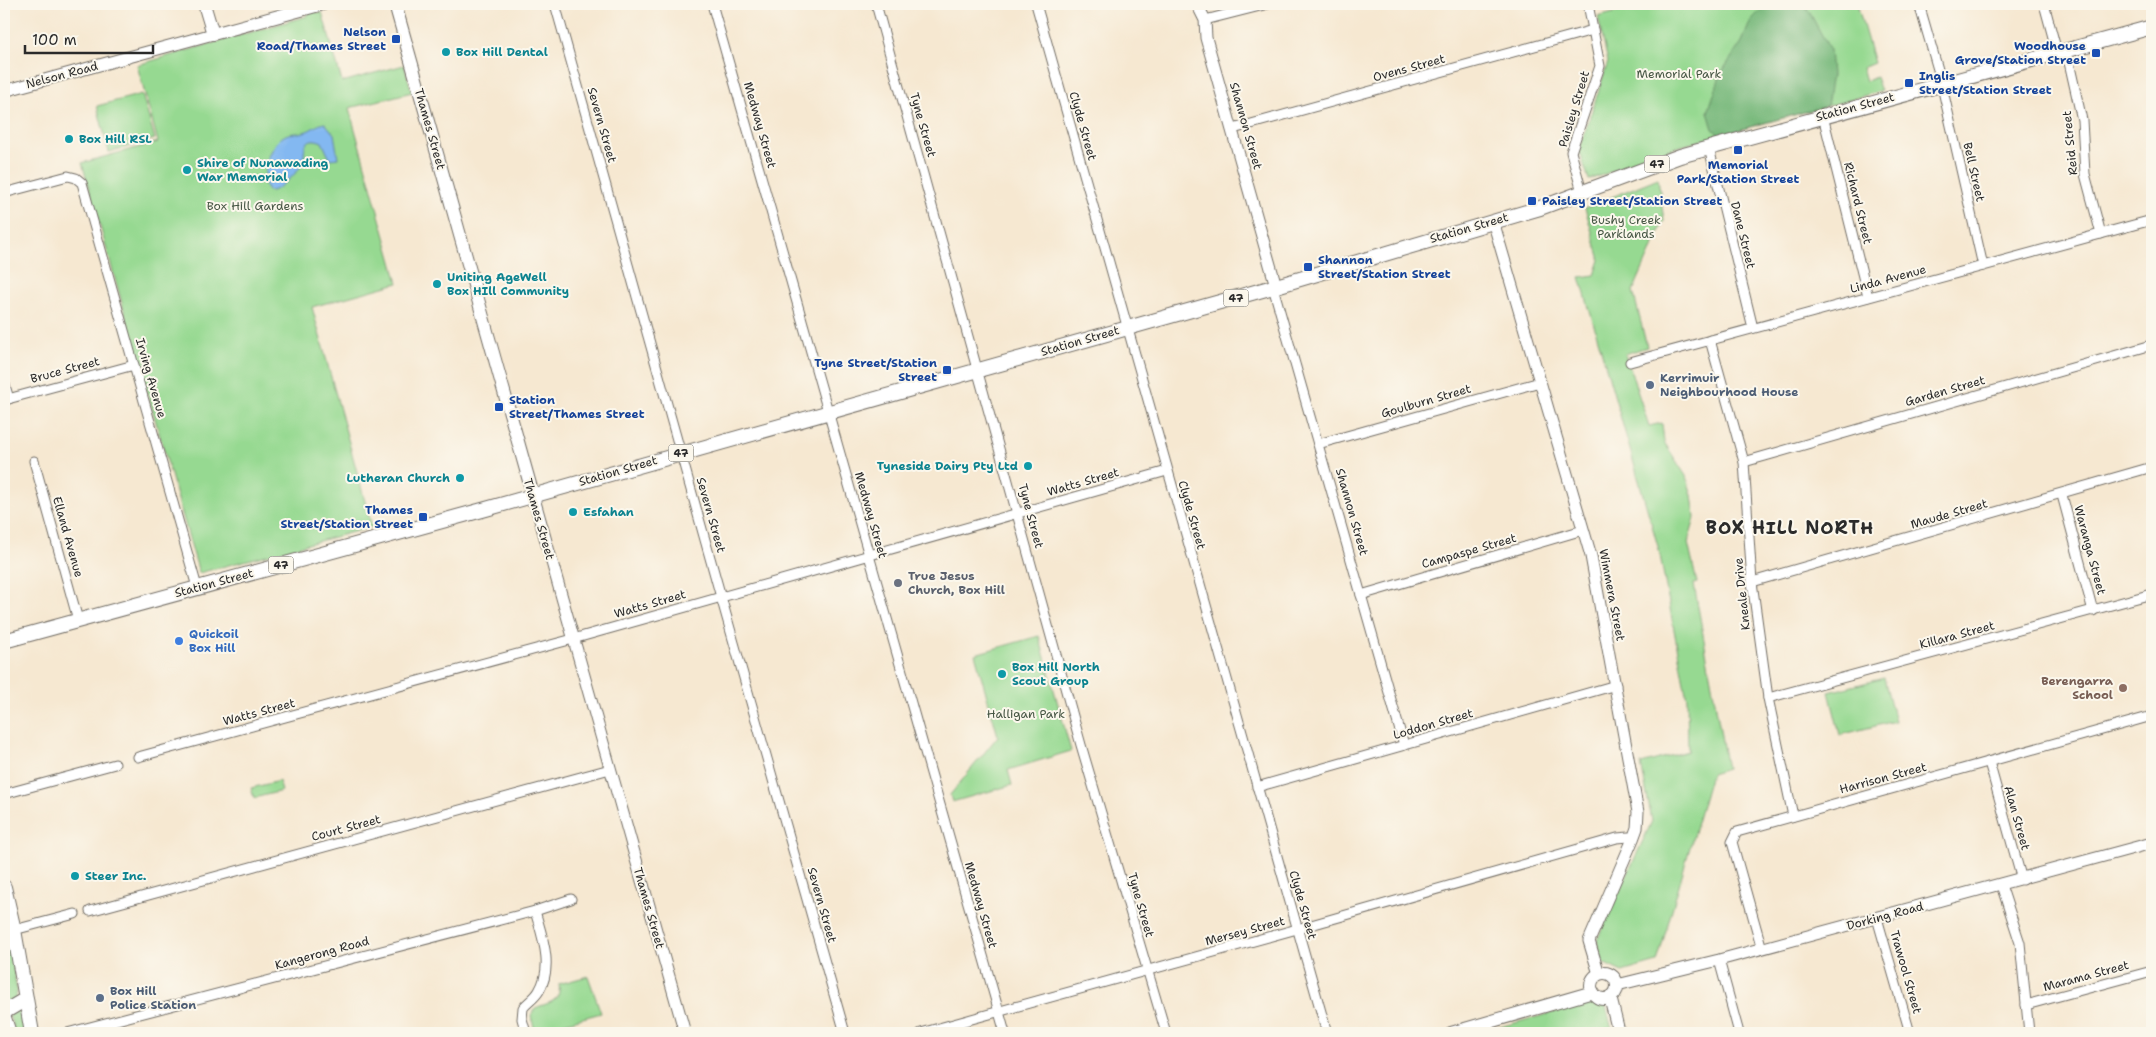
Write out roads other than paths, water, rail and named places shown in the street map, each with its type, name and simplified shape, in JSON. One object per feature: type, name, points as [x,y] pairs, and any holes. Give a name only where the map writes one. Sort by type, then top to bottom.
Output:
[{"type":"main road","points":[[204,4],[213,34]]},
{"type":"main road","name":"Nelson Road","points":[[213,34],[323,4]]},
{"type":"main road","name":"Thames Street","points":[[395,4],[533,495]]},
{"type":"main road","name":"Station Street","points":[[4,641],[979,371],[1275,287],[1540,208],[1680,156],[2152,26]]},
{"type":"main road","points":[[4,887],[14,930],[32,1033]]},
{"type":"main road","points":[[1599,974],[1609,974],[1616,980],[1616,991],[1610,998],[1599,998],[1593,992],[1593,980],[1599,974]]},
{"type":"main road","points":[[1451,1033],[1593,992]]},
{"type":"main road","points":[[1610,998],[1619,1033]]},
{"type":"main road","points":[[4,1012],[26,999]]},
{"type":"main road","points":[[4,1018],[9,1033]]},
{"type":"street","name":"Severn Street","points":[[555,4],[845,1033]]},
{"type":"street","name":"Medway Street","points":[[712,4],[830,412],[939,805],[1005,1033]]},
{"type":"street","name":"Tyne Street","points":[[876,4],[1079,736],[1166,1033]]},
{"type":"street","name":"Clyde Street","points":[[1036,4],[1126,328],[1327,1033]]},
{"type":"street","name":"Shannon Street","points":[[1197,4],[1205,20],[1206,38],[1233,129],[1318,444],[1404,745]]},
{"type":"street","points":[[1205,20],[1268,4]]},
{"type":"street","name":"Paisley Street","points":[[1582,192],[1571,152],[1600,66],[1588,4]]},
{"type":"street","name":"Bell Street","points":[[1919,4],[1941,84],[1983,266]]},
{"type":"street","name":"Reid Street","points":[[2044,4],[2062,50],[2082,120],[2085,174],[2100,234]]},
{"type":"street","name":"Ovens Street","points":[[1233,129],[1592,30]]},
{"type":"street","name":"Nelson Road","points":[[4,91],[213,34]]},
{"type":"street","name":"Richard Street","points":[[1823,116],[1868,297]]},
{"type":"street","name":"Dane Street","points":[[1708,148],[1753,328]]},
{"type":"street","name":"Irving Avenue","points":[[4,193],[63,176],[77,178],[82,183],[197,587]]},
{"type":"street","name":"Linda Avenue","points":[[1630,362],[2152,220]]},
{"type":"street","name":"Wimmera Street","points":[[1493,221],[1591,556],[1638,812],[1637,828],[1633,839],[1589,941],[1594,965],[1599,974]]},
{"type":"street","name":"Kneale Drive","points":[[1710,340],[1744,462],[1752,582],[1768,698],[1793,816]]},
{"type":"street","name":"Garden Street","points":[[1744,462],[2152,345]]},
{"type":"street","name":"Bruce Street","points":[[6,400],[134,365]]},
{"type":"street","points":[[4,382],[6,400]]},
{"type":"street","name":"Goulburn Street","points":[[1318,444],[1540,382]]},
{"type":"street","name":"Elland Avenue","points":[[34,461],[78,620]]},
{"type":"street","name":"Maude Street","points":[[1752,582],[2152,467]]},
{"type":"street","name":"Watts Street","points":[[138,757],[573,639],[1167,471]]},
{"type":"street","name":"Waranga Street","points":[[2062,494],[2094,611]]},
{"type":"street","name":"Thames Street","points":[[533,495],[685,1033]]},
{"type":"street","name":"Campaspe Street","points":[[1361,595],[1583,530]]},
{"type":"street","name":"Killara Street","points":[[1768,698],[2152,594]]},
{"type":"street","name":"Loddon Street","points":[[1258,787],[1616,685]]},
{"type":"street","name":"Harrison Street","points":[[1762,949],[1732,842],[1737,832],[2152,716]]},
{"type":"street","name":"Alan Street","points":[[1989,762],[2022,880]]},
{"type":"street","points":[[4,794],[115,764]]},
{"type":"street","name":"Court Street","points":[[90,911],[610,769]]},
{"type":"street","name":"Mersey Street","points":[[921,1033],[1617,838],[1629,837],[1633,839]]},
{"type":"street","name":"Dorking Road","points":[[1617,985],[1762,949],[2022,880],[2152,843]]},
{"type":"street","points":[[2001,885],[2020,943],[2029,1033]]},
{"type":"street","name":"Kangerong Road","points":[[67,1033],[77,1032],[535,911],[571,899]]},
{"type":"street","points":[[526,1033],[522,1019],[522,1008],[540,989],[545,972],[546,951],[535,911]]},
{"type":"street","points":[[14,930],[75,914]]},
{"type":"street","name":"Trawool Street","points":[[1877,918],[1910,1033]]},
{"type":"street","points":[[1719,960],[1740,1033]]},
{"type":"street","name":"Marama Street","points":[[2026,1005],[2152,971]]},
{"type":"water","points":[[325,123],[334,134],[338,158],[330,159],[322,142],[310,140],[306,145],[303,162],[298,170],[280,186],[272,191],[267,190],[265,184],[266,169],[274,146],[279,140],[286,135],[304,132]]},
{"type":"place","name":"Nelson Road/Thames Street","points":[[396,39]]},
{"type":"place","name":"Box Hill Dental","points":[[446,52]]},
{"type":"place","name":"Woodhouse Grove/Station Street","points":[[2096,53]]},
{"type":"place","name":"Inglis Street/Station Street","points":[[1909,83]]},
{"type":"place","name":"Box Hill RSL","points":[[69,139]]},
{"type":"place","name":"Memorial Park/Station Street","points":[[1738,150]]},
{"type":"place","name":"Shire of Nunawading War Memorial","points":[[187,170]]},
{"type":"place","name":"Paisley Street/Station Street","points":[[1532,201]]},
{"type":"place","name":"Shannon Street/Station Street","points":[[1308,267]]},
{"type":"place","name":"Uniting AgeWell Box HIll Community","points":[[437,284]]},
{"type":"place","name":"Tyne Street/Station Street","points":[[947,370]]},
{"type":"place","name":"Kerrimuir Neighbourhood House","points":[[1650,385]]},
{"type":"place","name":"Station Street/Thames Street","points":[[499,407]]},
{"type":"place","name":"Tyneside Dairy Pty Ltd","points":[[1028,466]]},
{"type":"place","name":"Lutheran Church","points":[[460,478]]},
{"type":"place","name":"Esfahan","points":[[573,512]]},
{"type":"place","name":"Thames Street/Station Street","points":[[423,517]]},
{"type":"place","name":"True Jesus Church, Box Hill","points":[[898,583]]},
{"type":"place","name":"Quickoil Box Hill","points":[[179,641]]},
{"type":"place","name":"Box Hill North Scout Group","points":[[1002,674]]},
{"type":"place","name":"Berengarra School","points":[[2123,688]]},
{"type":"place","name":"Steer Inc.","points":[[75,876]]},
{"type":"place","name":"Box Hill Police Station","points":[[100,998]]},
{"type":"district","name":"BOX HILL NORTH","points":[[1790,528]]},
{"type":"park label","name":"Memorial Park","points":[[1679,74]]},
{"type":"park label","name":"Box Hill Gardens","points":[[255,206]]},
{"type":"park label","name":"Bushy Creek Parklands","points":[[1626,227]]},
{"type":"park label","name":"Halligan Park","points":[[1026,714]]}]
